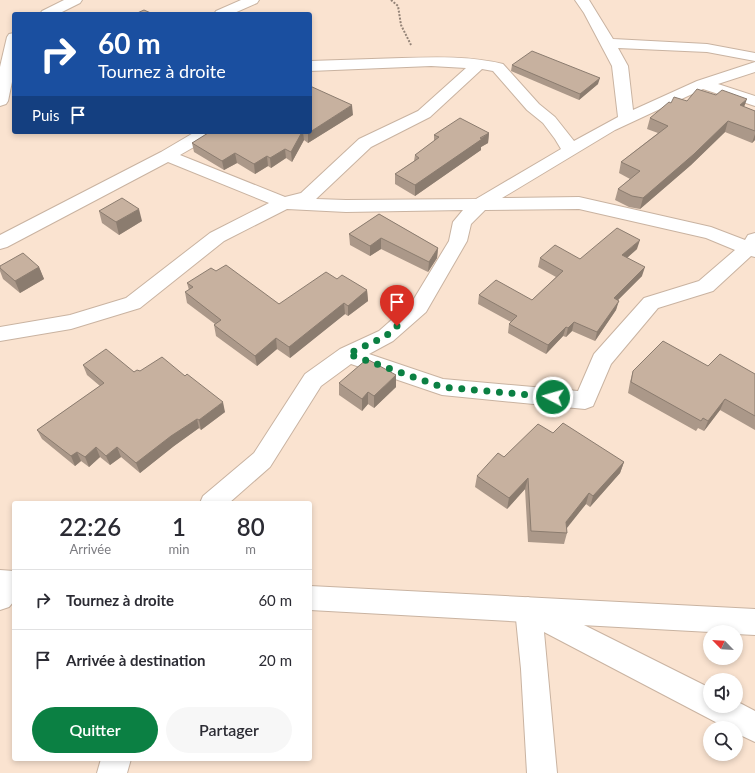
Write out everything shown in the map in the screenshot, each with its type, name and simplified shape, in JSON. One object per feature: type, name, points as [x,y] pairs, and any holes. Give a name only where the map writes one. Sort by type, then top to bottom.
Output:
[{"type":"street","points":[[51,12],[75,0]]},
{"type":"street","points":[[225,12],[252,0]]},
{"type":"street","points":[[582,0],[591,12],[620,66],[626,119]]},
{"type":"street","points":[[0,101],[6,75],[9,38]]},
{"type":"street","points":[[607,43],[707,48],[755,57]]},
{"type":"street","points":[[312,66],[431,62],[479,64],[498,67],[533,107],[549,120],[563,137],[570,150]]},
{"type":"street","points":[[0,334],[71,322],[132,303],[217,236],[284,203],[307,197],[338,170],[365,143],[424,114],[479,64]]},
{"type":"street","points":[[214,501],[262,460],[313,380],[348,354],[386,336],[419,307],[458,241],[462,222],[480,204],[570,150],[626,119],[702,84],[755,67]]},
{"type":"street","points":[[702,84],[755,101]]},
{"type":"street","points":[[0,243],[167,156],[204,134]]},
{"type":"street","points":[[167,156],[284,203],[346,206],[580,203],[711,233],[753,246]]},
{"type":"street","points":[[348,354],[442,387],[585,400],[602,360],[651,303],[706,286],[753,246]]},
{"type":"street","points":[[312,598],[755,622]]},
{"type":"street","points":[[528,610],[703,699]]},
{"type":"street","points":[[528,610],[535,669],[542,773]]},
{"type":"street","points":[[729,713],[755,726]]},
{"type":"street","points":[[112,773],[115,761]]},
{"type":"path","points":[[391,0],[398,6],[402,25],[413,49],[431,62]]},
{"type":"building","points":[[532,51],[600,78],[580,94],[512,65]]},
{"type":"building","points":[[312,87],[352,105],[312,131]]},
{"type":"building","points":[[697,89],[716,95],[722,90],[747,99],[740,105],[755,111],[755,131],[728,121],[694,154],[643,198],[632,196],[618,189],[640,171],[621,162],[668,126],[650,118],[669,102],[671,103],[674,97],[687,101]]},
{"type":"building","points":[[460,118],[489,133],[415,185],[395,174],[419,158],[415,155],[439,137],[434,135]]},
{"type":"building","points":[[206,134],[301,134],[291,152],[285,149],[270,158],[267,156],[254,164],[235,153],[222,161],[192,143]]},
{"type":"building","points":[[122,198],[139,209],[116,222],[99,211]]},
{"type":"building","points":[[379,214],[438,248],[429,262],[381,238],[370,246],[349,234]]},
{"type":"building","points":[[617,228],[640,240],[622,255],[645,267],[614,298],[619,301],[597,332],[574,322],[568,328],[566,327],[548,345],[509,324],[517,316],[479,295],[496,280],[532,300],[563,271],[540,258],[555,245],[580,259]]},
{"type":"building","points":[[23,253],[39,267],[15,281],[0,268],[0,266]]},
{"type":"building","points":[[226,265],[279,304],[326,272],[337,279],[342,275],[367,290],[348,306],[344,303],[289,347],[276,338],[255,356],[214,325],[221,320],[185,292],[193,287],[187,283],[211,268],[216,271]]},
{"type":"building","points":[[663,341],[708,366],[720,354],[755,374],[755,416],[725,399],[708,421],[703,418],[701,421],[631,382],[633,371]]},
{"type":"building","points":[[106,349],[134,372],[137,370],[140,371],[162,357],[185,376],[187,374],[223,402],[199,420],[197,419],[171,436],[136,463],[117,447],[106,456],[96,447],[85,457],[77,452],[71,456],[37,430],[104,383],[83,365]]},
{"type":"building","points":[[367,359],[396,375],[374,396],[368,392],[362,399],[339,383]]},
{"type":"building","points":[[563,423],[624,462],[593,496],[589,493],[566,522],[567,533],[531,531],[528,478],[509,498],[477,476],[498,453],[504,457],[538,424],[553,433]]},
{"type":"route","points":[[397,326],[386,336],[348,354],[442,387],[553,397]]}]
